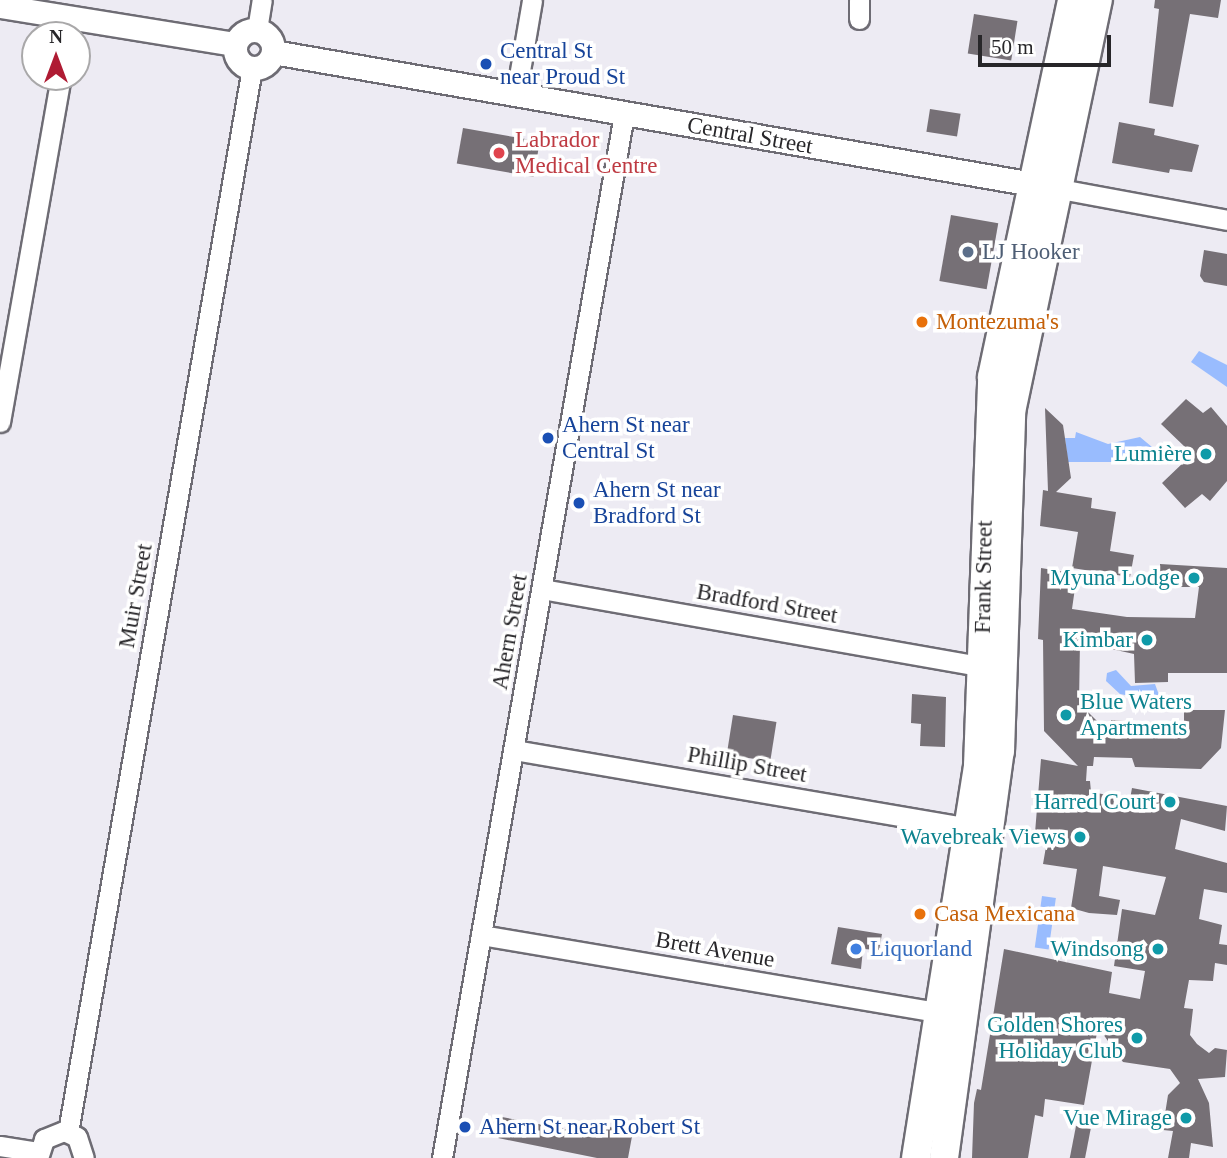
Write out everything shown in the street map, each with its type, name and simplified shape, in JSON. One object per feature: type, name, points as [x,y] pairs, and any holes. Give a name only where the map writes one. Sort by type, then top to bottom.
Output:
[{"type":"highway","name":"Frank Street","points":[[916,1158],[971,828],[983,667],[992,377],[1072,0]]},
{"type":"highway","name":"Frank Street","points":[[944,1158],[1000,751],[1011,412],[1098,0]]},
{"type":"main road","points":[[0,6],[50,21]]},
{"type":"main road","points":[[91,29],[235,44]]},
{"type":"main road","points":[[257,30],[271,40],[273,52],[263,66],[252,68],[237,58],[235,44],[244,32],[257,30]]},
{"type":"main road","name":"Central Street","points":[[273,52],[1060,189]]},
{"type":"street","points":[[257,30],[262,0]]},
{"type":"street","points":[[516,94],[532,0]]},
{"type":"street","name":"Muir Street","points":[[68,1132],[252,68]]},
{"type":"street","points":[[0,422],[59,91]]},
{"type":"street","name":"Ahern Street","points":[[442,1158],[624,114]]},
{"type":"street","name":"Central Street","points":[[1060,189],[1227,220]]},
{"type":"street","name":"Bradford Street","points":[[542,589],[983,667]]},
{"type":"street","name":"Phillip Street","points":[[514,750],[971,828]]},
{"type":"street","name":"Brett Avenue","points":[[481,935],[941,1013]]},
{"type":"street","points":[[0,1146],[38,1155],[50,1134],[68,1132],[82,1144],[84,1158]]},
{"type":"water","points":[[1199,351],[1227,365],[1227,387],[1191,362]]},
{"type":"water","points":[[1076,432],[1108,444],[1140,437],[1170,462],[1068,462],[1065,438],[1075,438]]},
{"type":"water","points":[[1116,670],[1131,686],[1155,684],[1159,695],[1149,700],[1120,694],[1106,681],[1107,673]]},
{"type":"water","points":[[1042,896],[1056,898],[1049,949],[1035,947]]},
{"type":"building","points":[[1155,0],[1221,0],[1218,18],[1190,14],[1173,107],[1149,103],[1159,9],[1154,8]]},
{"type":"building","points":[[974,14],[1017,21],[1011,60],[968,54]]},
{"type":"building","points":[[930,109],[961,114],[957,137],[926,132]]},
{"type":"building","points":[[1119,122],[1155,129],[1154,135],[1199,145],[1192,172],[1170,169],[1169,173],[1112,163]]},
{"type":"building","name":"Labrador Medical Centre","points":[[463,128],[540,142],[534,177],[457,163]]},
{"type":"building","name":"LJ Hooker","points":[[951,215],[998,223],[987,289],[939,281]]},
{"type":"building","points":[[1204,250],[1227,254],[1227,286],[1204,282],[1200,276]]},
{"type":"building","name":"Lumière","points":[[1186,399],[1203,413],[1211,407],[1227,426],[1227,481],[1210,501],[1202,494],[1185,508],[1162,483],[1185,461],[1185,447],[1161,424]]},
{"type":"building","points":[[1045,408],[1063,425],[1071,478],[1056,492],[1092,498],[1091,508],[1116,512],[1110,551],[1134,555],[1130,577],[1072,568],[1078,532],[1040,526],[1043,490],[1048,491]]},
{"type":"building","points":[[1160,564],[1227,568],[1227,673],[1168,673],[1168,682],[1135,683],[1134,654],[1080,642],[1079,703],[1111,735],[1111,720],[1184,725],[1184,710],[1225,710],[1221,748],[1201,769],[1135,767],[1132,758],[1094,757],[1093,766],[1087,766],[1086,781],[1090,781],[1091,792],[1130,799],[1132,788],[1227,806],[1225,831],[1181,819],[1175,849],[1227,863],[1227,893],[1204,889],[1199,919],[1222,925],[1219,944],[1227,945],[1227,965],[1215,963],[1213,981],[1189,980],[1184,1008],[1193,1009],[1190,1035],[1197,1044],[1209,1053],[1215,1048],[1227,1050],[1225,1077],[1198,1079],[1209,1103],[1213,1147],[1191,1143],[1189,1158],[1168,1158],[1173,1131],[1163,1130],[1168,1095],[1180,1083],[1170,1069],[1123,1062],[1098,1027],[1084,1105],[1045,1099],[1043,1117],[1035,1115],[1028,1158],[972,1158],[974,1103],[977,1089],[981,1090],[1004,949],[1112,972],[1109,993],[1140,999],[1145,971],[1114,966],[1122,909],[1155,915],[1166,877],[1103,866],[1099,896],[1120,900],[1117,915],[1089,913],[1071,908],[1077,869],[1043,864],[1048,835],[1035,833],[1041,759],[1078,766],[1044,731],[1043,640],[1038,639],[1041,568],[1077,574],[1072,609],[1127,617],[1195,618],[1199,587],[1160,587]]},
{"type":"building","points":[[912,694],[946,697],[945,747],[920,746],[921,724],[911,723]]},
{"type":"building","points":[[733,715],[776,722],[770,761],[727,755]]},
{"type":"building","points":[[838,927],[882,934],[879,950],[863,949],[861,969],[831,964]]},
{"type":"building","points":[[502,1117],[602,1136],[603,1126],[633,1131],[628,1158],[597,1158],[498,1138]]},
{"type":"building","points":[[1076,1126],[1091,1129],[1085,1158],[1070,1158]]},
{"type":"place","name":"Central St near Proud St","points":[[486,64]]},
{"type":"place","name":"Labrador Medical Centre","points":[[499,153]]},
{"type":"place","name":"LJ Hooker","points":[[968,252]]},
{"type":"place","name":"Montezuma's","points":[[922,322]]},
{"type":"place","name":"Ahern St near Central St","points":[[548,438]]},
{"type":"place","name":"Lumière","points":[[1206,454]]},
{"type":"place","name":"Ahern St near Bradford St","points":[[579,503]]},
{"type":"place","name":"Myuna Lodge","points":[[1194,578]]},
{"type":"place","name":"Kimbar","points":[[1147,640]]},
{"type":"place","name":"Blue Waters Apartments","points":[[1066,715]]},
{"type":"place","name":"Harred Court","points":[[1170,802]]},
{"type":"place","name":"Wavebreak Views","points":[[1080,837]]},
{"type":"place","name":"Casa Mexicana","points":[[920,914]]},
{"type":"place","name":"Liquorland","points":[[856,949]]},
{"type":"place","name":"Windsong","points":[[1158,949]]},
{"type":"place","name":"Golden Shores Holiday Club","points":[[1137,1038]]},
{"type":"place","name":"Vue Mirage","points":[[1186,1118]]},
{"type":"place","name":"Ahern St near Robert St","points":[[465,1127]]}]
